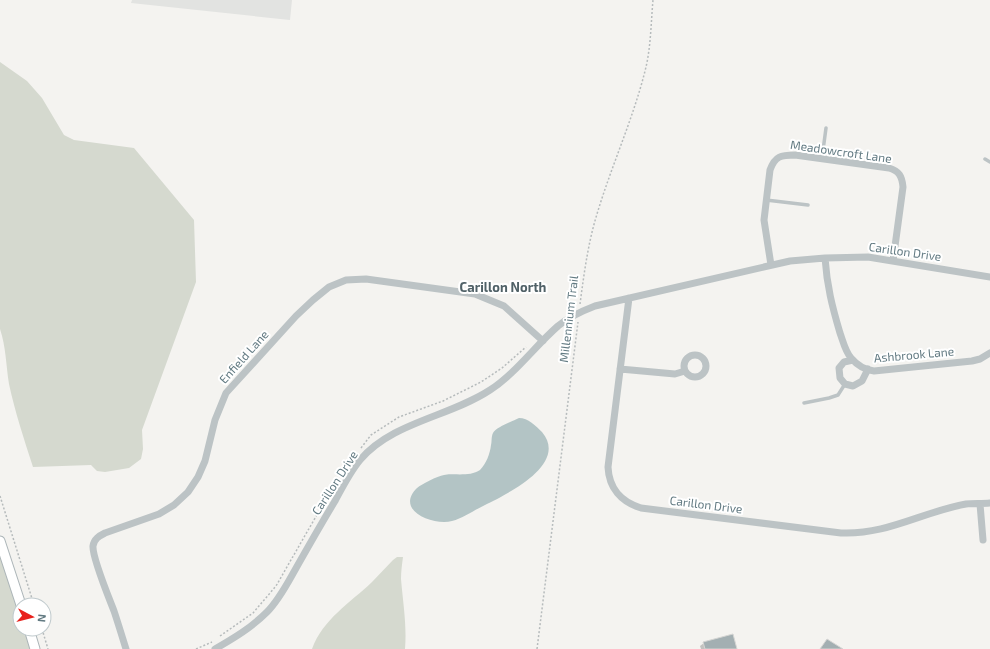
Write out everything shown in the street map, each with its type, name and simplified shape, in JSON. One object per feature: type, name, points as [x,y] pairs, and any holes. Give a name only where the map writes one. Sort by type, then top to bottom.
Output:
[{"type":"main road","points":[[0,541],[18,597]]},
{"type":"main road","points":[[31,637],[35,649]]},
{"type":"street","name":"Meadowcroft Lane","points":[[771,265],[764,220],[770,170],[778,157],[786,155],[822,158],[889,168],[900,174],[903,180],[903,187],[893,261]]},
{"type":"street","name":"Carillon Drive","points":[[215,649],[250,627],[267,612],[282,592],[347,480],[360,460],[373,447],[385,438],[400,430],[457,408],[490,390],[508,377],[558,326],[579,312],[595,306],[771,265],[790,261],[825,258],[868,257],[990,277]]},
{"type":"street","name":"Ashbrook Lane","points":[[825,258],[831,305],[846,349],[853,360],[868,370],[874,371],[972,361],[980,359],[990,353]]},
{"type":"street","name":"Enfield Lane","points":[[126,649],[115,612],[95,558],[93,548],[94,542],[98,536],[105,533],[160,514],[188,492],[198,477],[205,461],[215,420],[226,393],[296,316],[312,300],[329,287],[346,280],[366,279],[475,294],[504,306],[543,342]]},
{"type":"street","name":"Carillon Drive","points":[[629,298],[608,467],[611,485],[616,492],[631,505],[656,510],[857,534],[888,528],[952,507],[968,504],[990,503]]},
{"type":"street","points":[[853,360],[844,362],[839,368],[840,378],[845,384],[853,386],[862,381],[868,370]]},
{"type":"street","points":[[620,369],[675,374],[685,371]]},
{"type":"street","points":[[980,504],[984,540]]},
{"type":"street","points":[[228,641],[232,649]]},
{"type":"lane","points":[[822,158],[826,128]]},
{"type":"lane","points":[[985,159],[990,162]]},
{"type":"lane","points":[[766,200],[808,205]]},
{"type":"lane","points":[[804,403],[838,395],[845,384]]},
{"type":"path","name":"Millennium Trail","points":[[537,649],[585,265],[597,214],[640,92],[649,47],[653,0]]},
{"type":"path","points":[[357,453],[371,435],[399,417],[443,401],[481,382],[502,368],[530,344],[537,348]]},
{"type":"path","points":[[196,649],[215,640],[253,613],[271,592],[276,586],[332,489]]},
{"type":"path","points":[[0,496],[32,597]]},
{"type":"path","points":[[44,637],[48,649]]},
{"type":"shaded area","points":[[132,0],[292,0],[290,20],[131,3]]},
{"type":"shaded area","points":[[0,62],[27,81],[42,98],[64,135],[74,140],[134,148],[194,220],[196,282],[142,430],[143,449],[141,459],[129,468],[105,472],[97,471],[91,465],[33,467],[26,446],[9,384],[5,349],[0,329]]},
{"type":"shaded area","points":[[519,418],[529,421],[537,427],[542,432],[548,444],[548,455],[542,466],[532,476],[520,486],[456,520],[444,522],[427,519],[413,510],[410,504],[411,496],[417,488],[430,480],[448,474],[467,474],[480,470],[489,455],[493,433],[501,426]]},
{"type":"shaded area","points":[[0,541],[18,597],[12,597],[12,637],[31,637],[35,649],[0,649]]},
{"type":"shaded area","points":[[397,557],[403,557],[401,579],[405,623],[405,649],[312,649],[317,638],[330,620]]},
{"type":"building","points":[[733,634],[737,649],[705,649],[703,642]]},
{"type":"building","points":[[827,639],[843,649],[820,649]]},
{"type":"district","name":"Carillon North","points":[[503,287]]}]
